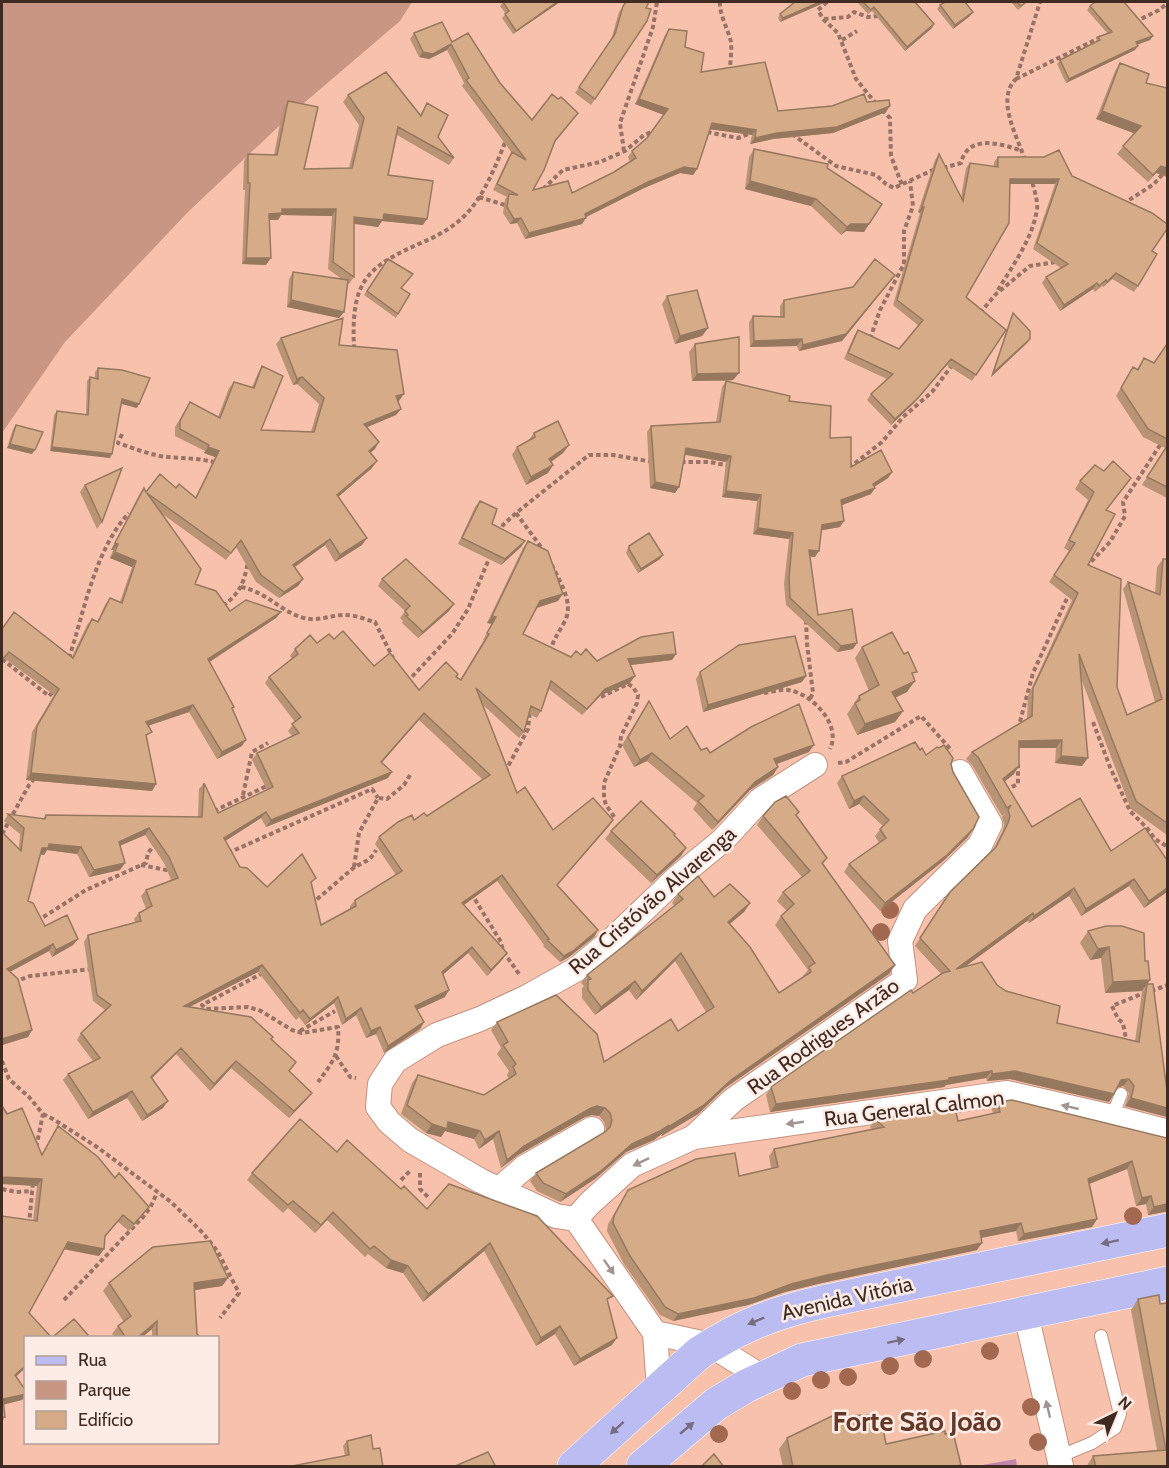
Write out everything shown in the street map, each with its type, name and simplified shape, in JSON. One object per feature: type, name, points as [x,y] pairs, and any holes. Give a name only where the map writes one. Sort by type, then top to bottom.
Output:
[{"type":"main road","name":"Avenida Vitória","points":[[574,1467],[678,1370],[711,1345],[771,1315],[1167,1230]]},
{"type":"main road","points":[[643,1467],[716,1404],[762,1377],[802,1360],[1167,1283]]},
{"type":"street","name":"Rua Cristóvão Alvarenga","points":[[498,1190],[410,1140],[389,1122],[378,1107],[380,1084],[395,1061],[437,1035],[480,1019],[528,997],[577,969],[613,939],[678,877],[723,840],[760,800],[815,765]]},
{"type":"street","name":"Rua Rodrigues Arzão","points":[[576,1219],[588,1204],[632,1166],[694,1137],[733,1100],[905,980],[900,941],[915,909],[980,845],[990,824],[960,772]]},
{"type":"street","name":"Rua General Calmon","points":[[694,1137],[1007,1093],[1167,1132]]},
{"type":"street","points":[[733,1100],[758,1129]]},
{"type":"street","points":[[592,1129],[525,1167],[498,1190],[556,1216],[576,1219],[655,1333],[659,1389]]},
{"type":"street","points":[[1026,1314],[1059,1462]]},
{"type":"street","points":[[655,1333],[711,1345],[762,1377]]},
{"type":"lane","points":[[1112,1117],[1121,1094]]},
{"type":"lane","points":[[1059,1462],[1115,1428],[1119,1414],[1101,1336]]},
{"type":"path","points":[[625,151],[620,123],[643,61],[653,27],[657,2]]},
{"type":"path","points":[[720,2],[719,11],[726,22],[731,43],[732,82]]},
{"type":"path","points":[[827,2],[818,10],[842,40],[856,79],[890,118],[891,156],[902,185]]},
{"type":"path","points":[[1028,167],[1012,127],[1007,102],[1040,2]]},
{"type":"path","points":[[1127,25],[1160,10],[1167,3]]},
{"type":"path","points":[[823,19],[848,16],[854,12],[868,17],[882,16]]},
{"type":"path","points":[[842,40],[857,31]]},
{"type":"path","points":[[1016,79],[1105,35]]},
{"type":"path","points":[[540,190],[563,170],[600,162],[625,151],[644,135],[663,128]]},
{"type":"path","points":[[704,131],[738,138],[752,132]]},
{"type":"path","points":[[788,132],[836,166],[850,171],[876,175],[894,188],[930,171],[961,162],[962,155],[967,150],[983,142],[1002,144],[1022,151]]},
{"type":"path","points":[[354,351],[358,295],[369,272],[387,259],[442,234],[468,212],[490,179],[507,137]]},
{"type":"path","points":[[1120,205],[1154,184],[1167,168]]},
{"type":"path","points":[[978,316],[996,294],[1027,241],[1037,208],[1031,175]]},
{"type":"path","points":[[869,342],[880,310],[904,264],[904,231],[913,206],[910,181]]},
{"type":"path","points":[[479,197],[509,206],[517,205]]},
{"type":"path","points":[[996,294],[1030,266],[1060,261]]},
{"type":"path","points":[[840,469],[854,464],[882,442],[903,417],[932,392],[956,360]]},
{"type":"path","points":[[1083,572],[1110,542],[1125,516],[1123,502],[1167,433]]},
{"type":"path","points":[[122,434],[118,443],[139,450],[161,456],[205,459],[225,466]]},
{"type":"path","points":[[499,536],[503,525],[516,513],[589,455],[613,455],[659,462]]},
{"type":"path","points":[[679,462],[710,462],[739,469]]},
{"type":"path","points":[[69,661],[101,560],[118,524],[129,513]]},
{"type":"path","points":[[516,513],[548,556],[562,585],[569,608],[566,620],[555,635],[548,660]]},
{"type":"path","points":[[118,524],[125,524]]},
{"type":"path","points":[[401,690],[453,634],[468,609],[494,546]]},
{"type":"path","points":[[220,609],[237,595],[245,578],[250,554]]},
{"type":"path","points":[[241,587],[257,591],[305,619],[348,615],[375,622],[394,661]]},
{"type":"path","points":[[1018,736],[1018,724],[1033,673],[1071,589]]},
{"type":"path","points":[[806,615],[813,693],[810,699]]},
{"type":"path","points":[[2,659],[49,696],[57,688],[64,694]]},
{"type":"path","points":[[404,674],[408,681]]},
{"type":"path","points":[[601,697],[628,684],[638,695],[637,703],[621,736],[620,746],[604,783],[606,805],[615,818]]},
{"type":"path","points":[[758,694],[787,690],[810,699],[824,711],[833,733],[832,745],[827,754],[815,765]]},
{"type":"path","points":[[503,776],[528,729],[532,702]]},
{"type":"path","points":[[815,765],[846,762],[921,716],[946,742],[960,762],[960,772]]},
{"type":"path","points":[[1093,722],[1130,811],[1155,839],[1167,847]]},
{"type":"path","points":[[243,796],[252,752],[268,743]]},
{"type":"path","points":[[977,802],[1018,784],[1018,760]]},
{"type":"path","points":[[2,834],[29,785],[40,772]]},
{"type":"path","points":[[227,854],[372,789],[378,798],[387,799],[404,785],[410,775]]},
{"type":"path","points":[[205,815],[273,783]]},
{"type":"path","points":[[354,867],[359,834],[378,798]]},
{"type":"path","points":[[30,926],[57,906],[86,890],[146,863],[148,853],[162,839]]},
{"type":"path","points":[[306,907],[326,893],[354,867],[363,865],[376,850]]},
{"type":"path","points":[[140,865],[166,870],[176,868]]},
{"type":"path","points":[[468,888],[519,975],[519,982]]},
{"type":"path","points":[[11,982],[30,976],[101,966]]},
{"type":"path","points":[[266,972],[202,1005],[206,1009],[248,1007],[261,1011],[292,1030],[300,1032],[338,1027],[339,1041],[336,1059],[318,1082]]},
{"type":"path","points":[[1121,1094],[1128,1053],[1127,1039],[1124,1023],[1118,1019],[1112,1006],[1167,986]]},
{"type":"path","points":[[300,1032],[335,1011]]},
{"type":"path","points":[[2,1061],[9,1079],[29,1097],[43,1114],[97,1147],[171,1202],[204,1233],[218,1252],[238,1293],[220,1318]]},
{"type":"path","points":[[35,1156],[43,1114]]},
{"type":"path","points":[[401,1180],[414,1166]]},
{"type":"path","points":[[27,1232],[33,1180]]},
{"type":"path","points":[[2,1189],[16,1192],[32,1191]]},
{"type":"path","points":[[64,1300],[143,1217],[157,1192]]},
{"type":"green space","points":[[2,2],[412,2],[400,21],[297,109],[188,212],[65,342],[2,433]]},
{"type":"shaded area","points":[[1016,1459],[1017,1466],[977,1466]]},
{"type":"building","points":[[503,2],[557,2],[516,31],[505,14],[509,11]]},
{"type":"building","points":[[626,2],[649,2],[646,8],[651,9],[647,21],[595,99],[579,87],[615,34]]},
{"type":"building","points":[[795,2],[820,2],[783,18],[780,14]]},
{"type":"building","points":[[863,2],[915,2],[934,24],[907,47],[874,7],[871,10]]},
{"type":"building","points":[[945,2],[965,2],[973,12],[955,25],[940,5]]},
{"type":"building","points":[[1095,2],[1124,2],[1153,36],[1136,42],[1138,46],[1069,79],[1060,60],[1100,40],[1098,37],[1112,32],[1090,6]]},
{"type":"building","points":[[442,22],[452,42],[468,33],[500,83],[532,120],[552,94],[558,99],[561,97],[578,113],[555,141],[544,170],[533,190],[568,181],[572,193],[636,158],[632,151],[647,138],[668,109],[639,99],[669,29],[687,31],[685,47],[704,53],[701,72],[765,62],[778,111],[832,106],[864,94],[867,102],[889,100],[890,106],[837,127],[777,133],[755,138],[756,130],[712,123],[697,169],[684,167],[648,182],[585,214],[586,218],[529,233],[521,218],[514,219],[507,207],[509,194],[518,195],[497,184],[512,152],[526,160],[466,80],[469,78],[451,44],[433,54],[423,52],[414,33]]},
{"type":"building","points":[[1120,63],[1149,74],[1146,83],[1167,88],[1167,168],[1161,166],[1153,175],[1123,146],[1141,126],[1102,111]]},
{"type":"building","points":[[386,72],[421,116],[427,103],[448,115],[438,137],[454,158],[398,127],[388,175],[433,181],[427,219],[384,214],[383,220],[354,217],[354,277],[333,262],[336,209],[282,209],[282,213],[269,214],[271,258],[246,258],[250,183],[248,183],[248,154],[277,155],[288,101],[318,107],[304,169],[352,168],[364,118],[348,95]]},
{"type":"building","points":[[754,149],[828,164],[827,168],[882,204],[869,224],[851,224],[847,227],[816,199],[750,181]]},
{"type":"building","points":[[1059,150],[1072,176],[1152,213],[1167,224],[1167,229],[1152,251],[1157,254],[1138,286],[1116,273],[1107,282],[1106,280],[1099,286],[1097,283],[1064,305],[1046,277],[1068,264],[1037,243],[1059,179],[1010,179],[1009,223],[966,297],[1006,330],[976,375],[951,359],[918,398],[895,419],[871,394],[893,374],[848,353],[858,330],[899,349],[923,320],[897,300],[939,154],[963,201],[970,163],[998,167],[998,157],[1044,157]]},
{"type":"building","points":[[388,259],[413,274],[401,288],[410,294],[398,314],[367,291]]},
{"type":"building","points":[[875,259],[895,275],[846,334],[803,345],[802,339],[754,341],[753,316],[784,317],[784,300],[853,287]]},
{"type":"building","points":[[293,272],[348,280],[344,312],[291,300]]},
{"type":"building","points":[[697,290],[708,328],[680,336],[667,296]]},
{"type":"building","points":[[1013,313],[1030,331],[1030,339],[993,373]]},
{"type":"building","points":[[343,318],[339,345],[397,350],[404,394],[396,396],[401,409],[364,424],[379,442],[369,451],[377,461],[337,495],[367,538],[340,555],[330,539],[293,565],[303,579],[284,592],[261,575],[241,540],[231,553],[147,493],[201,569],[195,584],[216,591],[230,611],[246,600],[281,612],[208,659],[234,707],[232,708],[246,740],[222,752],[193,705],[146,722],[152,732],[146,735],[156,784],[31,773],[37,726],[59,689],[9,652],[2,660],[2,629],[14,612],[73,658],[92,619],[98,622],[110,598],[122,603],[136,561],[115,552],[118,544],[115,543],[144,488],[146,492],[160,474],[176,488],[179,484],[196,498],[219,451],[208,447],[209,445],[180,429],[180,421],[190,402],[220,418],[234,382],[254,388],[262,366],[283,376],[261,430],[314,432],[324,398],[302,377],[297,379],[281,338]]},
{"type":"building","points":[[739,337],[739,373],[697,374],[695,344]]},
{"type":"building","points":[[1167,344],[1167,439],[1148,429],[1121,388],[1133,367],[1138,370],[1144,358],[1154,363]]},
{"type":"building","points":[[98,368],[122,370],[150,378],[139,404],[122,399],[112,454],[52,447],[57,411],[88,415],[90,377],[98,379]]},
{"type":"building","points":[[726,381],[790,396],[789,401],[831,406],[830,438],[851,437],[851,467],[881,450],[892,472],[873,484],[875,488],[841,500],[844,521],[822,525],[819,551],[809,550],[818,615],[852,609],[857,643],[841,646],[790,598],[789,578],[793,533],[758,528],[761,495],[726,491],[731,456],[686,448],[679,487],[655,482],[651,426],[720,422]]},
{"type":"building","points":[[558,421],[569,445],[549,459],[553,465],[531,477],[517,447],[535,437],[534,433]]},
{"type":"building","points":[[16,425],[43,432],[35,450],[10,444]]},
{"type":"building","points":[[1167,446],[1167,487],[1147,477]]},
{"type":"building","points":[[1113,461],[1131,478],[1106,510],[1115,514],[1088,565],[1121,579],[1117,687],[1127,715],[1162,699],[1128,582],[1160,595],[1163,559],[1167,559],[1167,823],[1136,801],[1079,654],[1088,758],[1061,756],[1062,740],[1019,741],[1019,766],[1003,779],[1032,827],[1080,798],[1111,851],[1145,828],[1167,860],[1167,888],[1149,901],[1134,879],[1086,909],[1074,888],[1034,916],[1033,913],[956,969],[982,962],[997,985],[1006,991],[1060,1006],[1057,1023],[1139,1042],[1147,984],[1153,984],[1167,1091],[1167,1108],[1131,1098],[1134,1086],[1129,1079],[1121,1080],[1114,1094],[1015,1071],[992,1074],[992,1071],[949,1078],[949,1080],[776,1104],[771,1087],[911,990],[913,993],[943,973],[950,971],[920,938],[950,892],[996,847],[1010,816],[1008,810],[1011,805],[1007,808],[978,757],[972,752],[1032,716],[1033,688],[1078,593],[1054,575],[1075,543],[1069,540],[1094,492],[1080,481],[1095,465],[1104,471]]},
{"type":"building","points":[[122,468],[102,522],[85,485]]},
{"type":"building","points":[[480,501],[497,509],[492,524],[525,541],[505,559],[462,538]]},
{"type":"building","points":[[649,533],[663,555],[641,569],[629,546]]},
{"type":"building","points":[[528,541],[548,551],[563,594],[540,601],[523,634],[571,657],[576,651],[581,655],[586,649],[597,661],[641,637],[673,632],[676,654],[628,659],[635,676],[605,689],[587,709],[551,681],[541,711],[531,706],[524,732],[476,688],[517,793],[525,787],[553,830],[593,798],[613,820],[557,885],[598,930],[564,956],[547,940],[549,939],[502,875],[462,903],[507,953],[491,970],[472,947],[442,972],[449,990],[415,1006],[424,1022],[388,1046],[380,1027],[371,1031],[361,1008],[346,1019],[338,997],[310,1019],[303,1010],[300,1013],[262,965],[184,1006],[251,1017],[273,1037],[271,1039],[296,1062],[289,1071],[312,1093],[294,1111],[236,1061],[214,1084],[181,1048],[151,1077],[168,1101],[147,1115],[132,1091],[93,1112],[68,1074],[100,1058],[81,1033],[111,1005],[97,995],[88,935],[141,921],[139,913],[152,906],[146,890],[178,878],[169,857],[149,828],[119,842],[125,863],[94,870],[81,847],[49,844],[48,848],[42,848],[28,901],[33,903],[45,926],[67,915],[78,939],[56,950],[53,944],[7,969],[18,979],[32,1030],[2,1039],[2,832],[21,851],[24,828],[8,814],[45,819],[46,815],[202,817],[204,783],[218,813],[273,787],[257,753],[299,733],[292,724],[301,717],[269,677],[298,654],[295,649],[310,635],[317,643],[329,634],[334,639],[343,631],[374,666],[390,653],[419,690],[446,662],[458,674],[456,677],[461,680],[489,634],[487,633],[496,617],[492,616]],"holes":[[[424,713],[490,775],[427,816],[424,813],[414,820],[412,815],[398,822],[379,837],[402,871],[355,900],[356,906],[321,925],[311,882],[316,878],[302,854],[267,887],[247,868],[240,867],[224,838],[266,812],[271,820],[392,772],[381,762]]]},
{"type":"building","points":[[406,559],[454,604],[423,632],[406,616],[408,615],[405,611],[410,606],[382,579]]},
{"type":"building","points":[[892,632],[904,654],[908,652],[917,672],[912,673],[915,681],[892,692],[903,711],[865,724],[855,703],[860,700],[859,696],[879,685],[862,647]]},
{"type":"building","points":[[795,636],[806,676],[708,705],[700,672],[739,645]]},
{"type":"building","points":[[649,701],[670,739],[687,726],[701,750],[707,748],[710,753],[751,727],[799,704],[814,745],[774,759],[778,767],[755,782],[718,822],[698,801],[704,796],[652,753],[640,760],[628,737]]},
{"type":"building","points":[[915,742],[926,755],[944,745],[953,758],[951,764],[953,772],[979,817],[973,829],[947,855],[885,903],[849,864],[886,838],[880,829],[889,820],[864,796],[854,801],[842,776]]},
{"type":"building","points":[[786,796],[799,812],[796,815],[827,858],[822,863],[895,965],[731,1080],[704,1105],[667,1128],[669,1125],[632,1144],[601,1171],[566,1194],[543,1183],[536,1173],[605,1132],[612,1120],[605,1108],[597,1106],[591,1108],[524,1146],[507,1160],[499,1131],[485,1140],[480,1131],[448,1122],[447,1129],[432,1124],[407,1105],[418,1075],[484,1095],[516,1074],[513,1067],[516,1064],[503,1045],[508,1042],[497,1022],[556,995],[597,1034],[604,1062],[671,1019],[678,1031],[714,1007],[681,953],[642,991],[635,981],[601,1007],[588,990],[588,980],[591,979],[587,975],[683,899],[678,894],[698,876],[714,897],[730,884],[750,903],[728,922],[750,947],[779,993],[811,972],[809,967],[815,963],[781,916],[794,904],[783,892],[810,871],[763,816],[775,802]]},
{"type":"building","points":[[641,801],[686,848],[657,875],[611,831]]},
{"type":"building","points":[[1106,926],[1122,926],[1144,933],[1145,961],[1148,961],[1150,980],[1113,982],[1109,947],[1098,949],[1088,931]]},
{"type":"building","points":[[1012,1100],[1167,1138],[1167,1204],[1154,1207],[1151,1196],[1142,1198],[1132,1161],[1088,1179],[1097,1219],[1024,1234],[1021,1223],[980,1231],[982,1243],[827,1275],[791,1284],[754,1298],[678,1314],[665,1307],[630,1256],[613,1223],[614,1216],[628,1190],[696,1159],[735,1153],[739,1176],[778,1167],[774,1149],[884,1127],[875,1119],[955,1108],[958,1121],[1000,1112],[998,1102]]},
{"type":"building","points":[[2,1106],[7,1114],[22,1108],[42,1155],[58,1126],[98,1157],[115,1178],[119,1173],[149,1207],[134,1224],[123,1215],[105,1236],[104,1249],[68,1242],[29,1313],[50,1336],[24,1336],[24,1367],[15,1375],[24,1388],[24,1394],[3,1399],[5,1417],[2,1417],[2,1216],[37,1221],[42,1179],[2,1177]]},
{"type":"building","points":[[300,1119],[337,1152],[347,1140],[401,1189],[404,1186],[427,1209],[449,1184],[537,1216],[613,1296],[607,1299],[617,1338],[580,1359],[560,1326],[541,1338],[490,1243],[428,1294],[408,1266],[391,1260],[374,1246],[370,1249],[333,1212],[321,1225],[293,1201],[288,1205],[252,1173]]},
{"type":"building","points":[[210,1241],[228,1278],[194,1283],[197,1334],[199,1336],[157,1336],[157,1321],[139,1336],[125,1336],[118,1326],[131,1316],[109,1283],[153,1247]]},
{"type":"building","points":[[1159,1295],[1160,1304],[1167,1303],[1167,1467],[1096,1467],[1093,1456],[1166,1450],[1138,1299]]},
{"type":"building","points":[[74,1319],[88,1335],[87,1336],[54,1336]]},
{"type":"building","points":[[871,1415],[872,1418],[881,1417],[886,1444],[945,1431],[945,1434],[953,1432],[961,1465],[957,1467],[793,1467],[787,1438],[832,1416]]},
{"type":"building","points":[[371,1435],[373,1449],[380,1448],[383,1467],[287,1467],[349,1455],[347,1441]]},
{"type":"building","points":[[488,1452],[496,1467],[453,1467]]},
{"type":"building","points":[[714,1454],[724,1467],[701,1467]]},
{"type":"district","name":"Forte São João","points":[[917,1421]]}]
